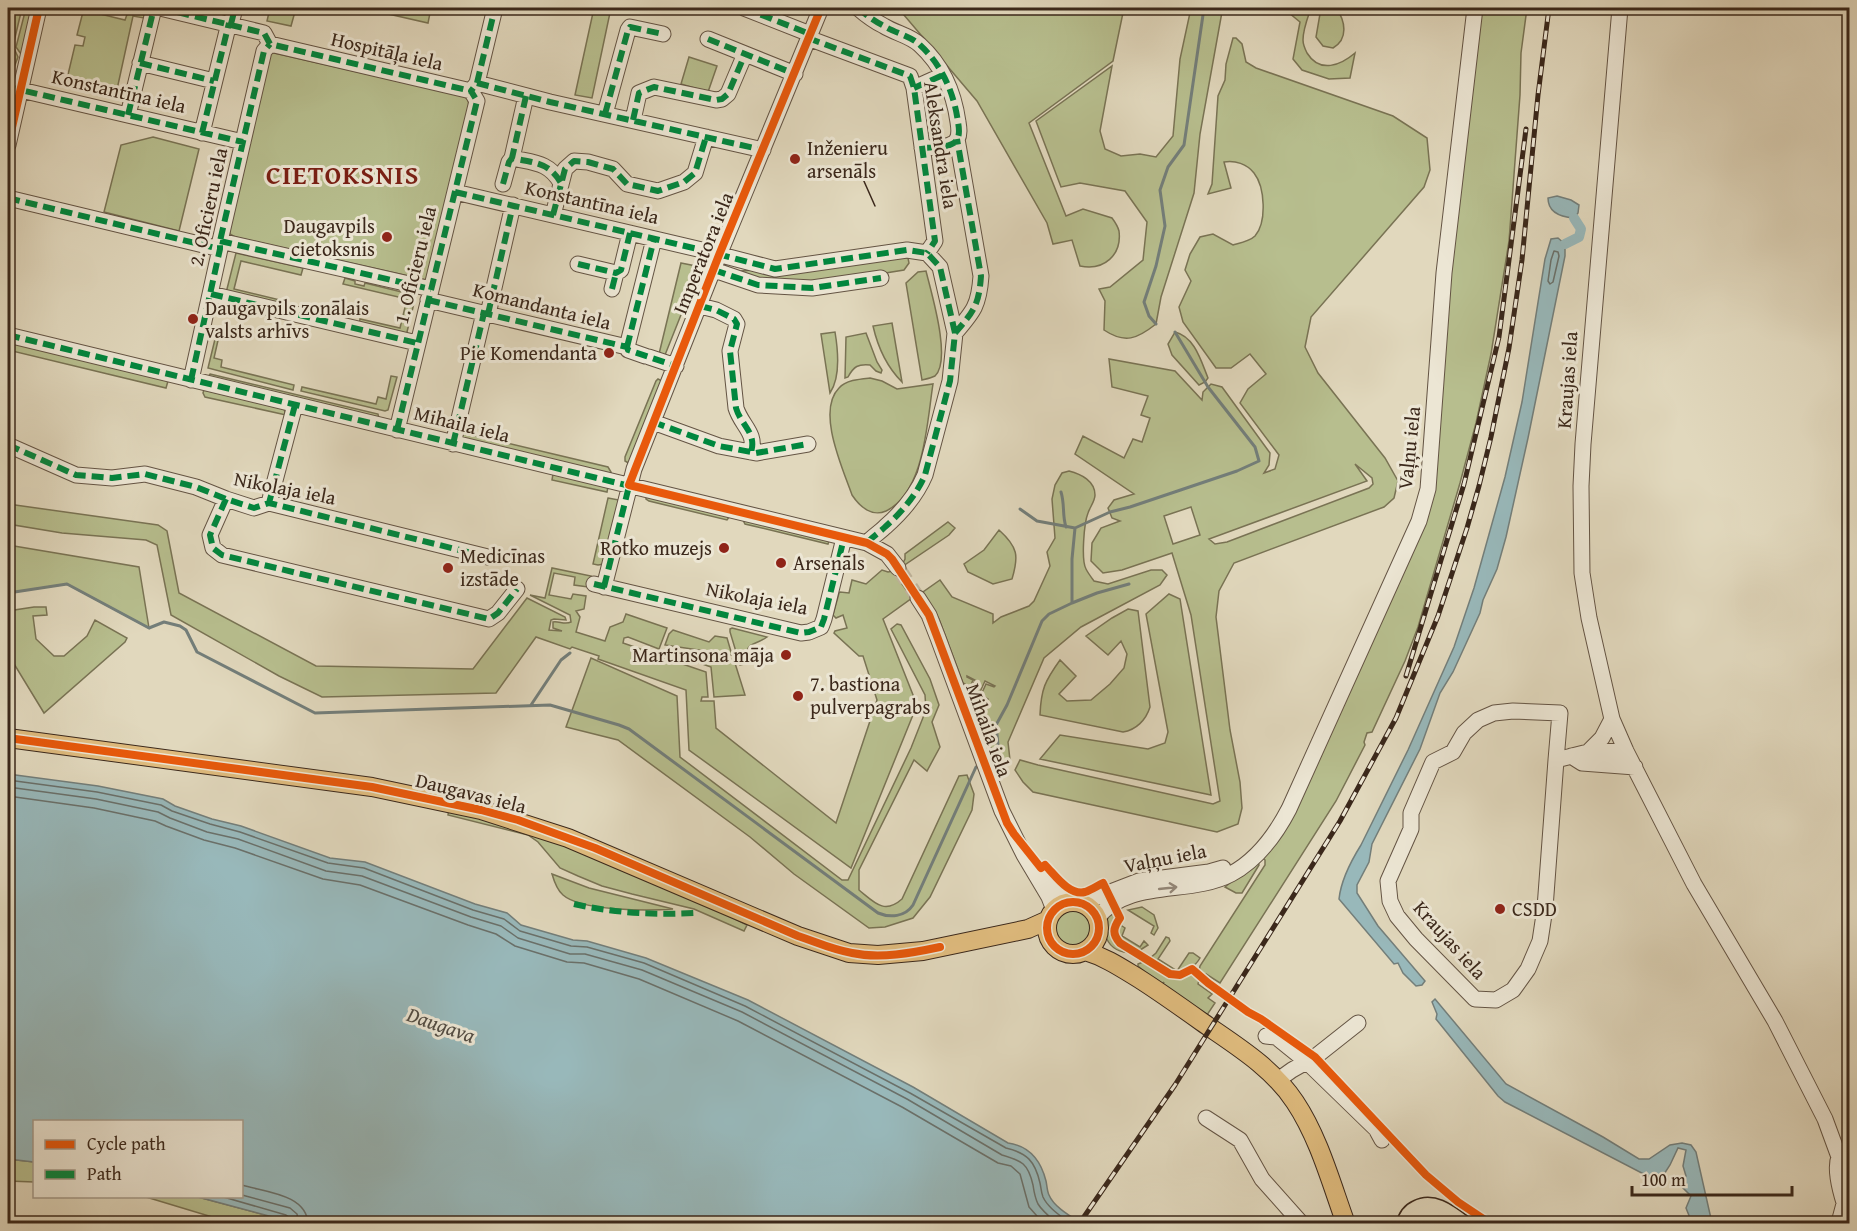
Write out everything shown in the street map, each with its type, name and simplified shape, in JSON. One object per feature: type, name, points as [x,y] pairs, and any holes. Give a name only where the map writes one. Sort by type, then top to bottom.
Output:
[{"type":"main road","name":"Daugavas iela","points":[[8,738],[372,787],[503,816],[568,838],[798,936],[835,950],[858,955],[1050,939]]},
{"type":"main road","points":[[1098,926],[1094,943],[1085,951],[1076,954],[1066,953],[1055,947],[1047,930],[1063,909],[1090,908],[1109,948],[1155,988],[1278,1080],[1308,1123],[1346,1223]]},
{"type":"main road","name":"Daugavas iela","points":[[940,947],[1028,929],[1063,909]]},
{"type":"main road","points":[[1085,951],[1110,961],[1155,988]]},
{"type":"street","points":[[8,145],[14,88],[39,8]]},
{"type":"street","points":[[128,115],[154,8]]},
{"type":"street","name":"Hospitāļa iela","points":[[160,8],[264,33],[270,44],[526,96],[763,150]]},
{"type":"street","points":[[202,132],[235,8]]},
{"type":"street","name":"1. Oficieru iela","points":[[397,429],[477,101],[474,87],[495,8]]},
{"type":"street","name":"Aleksandra iela","points":[[744,8],[910,76],[914,88],[935,241],[927,253]]},
{"type":"street","name":"Imperatora iela","points":[[599,585],[629,485],[653,422],[821,8]]},
{"type":"street","points":[[858,8],[884,26],[920,44],[943,75],[956,103],[959,133],[957,139],[981,276],[980,298],[969,317],[955,333]]},
{"type":"street","name":"Vaļņu iela","points":[[1098,926],[1111,905],[1134,894],[1200,884],[1230,874],[1242,867],[1274,836],[1289,809],[1425,505],[1431,467],[1444,273],[1475,8]]},
{"type":"street","name":"Kraujas iela","points":[[1620,8],[1583,454],[1582,573],[1588,618],[1612,719],[1626,751],[1694,884],[1775,1021],[1825,1119],[1839,1156],[1846,1161],[1850,1170]]},
{"type":"street","points":[[1615,56],[1629,8]]},
{"type":"street","points":[[605,114],[630,27],[663,34]]},
{"type":"street","points":[[708,39],[795,74]]},
{"type":"street","name":"2. Oficieru iela","points":[[191,380],[264,51],[270,44]]},
{"type":"street","points":[[633,120],[639,93],[654,87],[716,100],[726,97],[745,54]]},
{"type":"street","points":[[140,63],[214,81]]},
{"type":"street","points":[[914,88],[943,75]]},
{"type":"street","name":"Konstantīna iela","points":[[14,88],[243,142]]},
{"type":"street","points":[[503,184],[512,158],[526,96]]},
{"type":"street","points":[[554,215],[565,169],[574,161],[580,160],[613,169],[627,184],[658,191],[684,182],[695,173],[706,137]]},
{"type":"street","points":[[922,148],[946,146],[957,139]]},
{"type":"street","points":[[512,158],[548,167],[561,183]]},
{"type":"street","name":"Konstantīna iela","points":[[455,192],[719,255]]},
{"type":"street","name":"Komandanta iela","points":[[8,198],[430,294],[486,314],[627,347],[628,350],[676,366]]},
{"type":"street","points":[[453,444],[513,205]]},
{"type":"street","points":[[612,289],[616,273],[621,270],[630,233]]},
{"type":"street","points":[[627,347],[654,238]]},
{"type":"street","name":"Imperatora iela","points":[[719,255],[775,269],[907,250],[927,253]]},
{"type":"street","points":[[867,543],[892,521],[919,489],[926,475],[950,381],[955,333],[940,267],[927,253]]},
{"type":"street","points":[[578,264],[616,273]]},
{"type":"street","points":[[714,270],[758,285],[812,288],[881,278]]},
{"type":"street","points":[[211,294],[417,343]]},
{"type":"street","points":[[700,306],[716,310],[734,319],[737,324],[730,351],[736,408],[738,416],[752,436],[751,452]]},
{"type":"street","name":"Mihaila iela","points":[[8,335],[867,543],[887,554],[898,568]]},
{"type":"street","points":[[269,503],[294,405]]},
{"type":"street","points":[[653,422],[718,446],[756,453],[808,444]]},
{"type":"street","name":"Nikolaja iela","points":[[8,445],[76,475],[112,478],[145,474],[196,487],[254,508],[269,503],[488,557]]},
{"type":"street","points":[[226,499],[210,535],[213,549],[222,555],[489,619],[498,613],[517,589]]},
{"type":"street","name":"Nikolaja iela","points":[[599,585],[801,633],[809,632],[821,627],[844,538]]},
{"type":"street","name":"Mihaila iela","points":[[918,598],[929,615],[995,794],[1014,834],[1063,909]]},
{"type":"street","name":"Kraujas iela","points":[[1513,711],[1560,713],[1564,758],[1540,941],[1528,969],[1513,990],[1496,1000],[1475,999],[1416,939],[1397,916],[1390,901],[1388,881],[1411,829],[1411,813],[1433,762],[1453,752],[1464,733],[1478,720],[1494,713],[1513,711]]},
{"type":"street","points":[[1588,752],[1602,738],[1612,719]]},
{"type":"street","points":[[1564,758],[1588,752],[1626,751]]},
{"type":"street","points":[[1564,758],[1582,763],[1635,767]]},
{"type":"street","name":"Vaļņu iela","points":[[1063,909],[1138,880],[1218,870],[1256,854]]},
{"type":"street","points":[[1278,1080],[1315,1058],[1358,1023]]},
{"type":"street","points":[[1266,1036],[1276,1037],[1307,1062],[1376,1129],[1382,1140]]},
{"type":"street","points":[[1206,1118],[1240,1140],[1262,1179],[1302,1224]]},
{"type":"street","name":"Kraujas iela","points":[[1839,1156],[1836,1164],[1844,1204],[1850,1220]]},
{"type":"street","points":[[1837,1224],[1844,1204]]},
{"type":"green space","points":[[8,8],[22,8],[13,46],[18,57],[13,70],[9,71],[8,71]]},
{"type":"green space","points":[[26,8],[32,8],[21,54],[16,47]]},
{"type":"green space","points":[[84,8],[101,8],[100,14],[125,20],[129,9],[145,13],[144,18],[133,16],[116,94],[66,83],[75,45],[83,46],[85,37],[77,35]]},
{"type":"green space","points":[[270,8],[296,8],[291,26],[267,21]]},
{"type":"green space","points":[[362,8],[431,8],[428,23]]},
{"type":"green space","points":[[594,8],[611,8],[592,98],[575,95]]},
{"type":"green space","points":[[898,8],[1124,8],[1113,61],[1029,123],[1066,216],[1083,209],[1112,218],[1115,223],[1119,231],[1119,240],[1118,247],[1110,259],[1097,266],[1080,266],[1072,240],[1053,244],[1047,223],[977,101]]},
{"type":"green space","points":[[1191,8],[1218,8],[1222,12],[1200,134],[1194,193],[1161,297],[1156,324],[1137,336],[1118,337],[1104,330],[1105,301],[1099,289],[1110,287],[1143,260],[1147,222],[1125,191],[1080,183],[1061,187],[1036,121],[1112,66],[1100,131],[1105,149],[1121,156],[1140,154],[1156,157],[1173,136],[1180,59]]},
{"type":"green space","points":[[1283,8],[1311,8],[1303,42],[1307,53],[1318,64],[1337,64],[1355,53],[1350,78],[1329,79],[1302,70],[1293,59],[1300,22]]},
{"type":"green space","points":[[1321,8],[1336,8],[1342,18],[1343,35],[1333,48],[1323,46],[1316,37]]},
{"type":"green space","points":[[1481,8],[1527,8],[1521,53],[1509,241],[1491,354],[1460,483],[1418,627],[1372,732],[1367,733],[1365,745],[1336,801],[1220,983],[1206,974],[1203,976],[1199,971],[1200,966],[1265,865],[1262,857],[1423,522],[1453,230]]},
{"type":"green space","points":[[1233,38],[1236,38],[1242,44],[1246,62],[1256,68],[1393,116],[1427,138],[1430,170],[1424,187],[1311,317],[1305,347],[1318,373],[1385,458],[1398,481],[1394,498],[1384,507],[1234,563],[1219,591],[1216,617],[1242,808],[1238,824],[1217,832],[1033,792],[1015,770],[1020,760],[1213,804],[1220,801],[1191,615],[1172,553],[1122,570],[1103,573],[1091,561],[1092,543],[1101,528],[1120,521],[1112,518],[1108,508],[1114,500],[1134,494],[1075,454],[1083,436],[1124,458],[1133,439],[1142,442],[1150,418],[1141,415],[1148,396],[1112,387],[1109,359],[1175,371],[1202,400],[1203,392],[1211,384],[1222,387],[1270,453],[1269,465],[1264,473],[1275,469],[1279,455],[1240,403],[1248,389],[1266,374],[1250,354],[1231,368],[1216,368],[1183,322],[1179,307],[1191,281],[1185,270],[1190,254],[1200,237],[1213,234],[1233,245],[1245,242],[1253,238],[1259,230],[1263,214],[1258,179],[1251,170],[1240,163],[1224,162],[1231,188],[1208,194],[1212,184],[1218,96],[1225,80],[1226,64]],"holes":[[[1355,464],[1372,478],[1373,484],[1369,488],[1227,542],[1215,544],[1209,539],[1367,481]],[[1191,507],[1200,535],[1173,544],[1164,516]]]},
{"type":"green space","points":[[274,53],[464,96],[468,100],[469,106],[426,280],[230,234],[229,227],[269,54]]},
{"type":"green space","points":[[689,57],[717,66],[708,92],[681,84]]},
{"type":"green space","points":[[153,137],[199,149],[179,231],[104,212],[121,145]]},
{"type":"green space","points":[[236,253],[303,268],[301,275],[241,261],[234,289],[280,300],[278,306],[226,293]]},
{"type":"green space","points":[[908,258],[909,263],[904,270],[811,285],[745,278],[742,271]]},
{"type":"green space","points":[[681,263],[696,266],[698,272],[665,355],[659,354]]},
{"type":"green space","points":[[926,271],[939,325],[941,356],[940,368],[935,376],[922,380],[906,283],[918,272]]},
{"type":"green space","points":[[345,278],[355,281],[355,284],[364,286],[365,283],[414,295],[406,336],[359,325],[360,319],[400,328],[407,299],[343,284]]},
{"type":"green space","points":[[892,323],[902,382],[891,370],[883,356],[873,326]]},
{"type":"green space","points":[[835,332],[838,355],[837,371],[830,393],[821,334]]},
{"type":"green space","points":[[1175,332],[1188,339],[1196,350],[1208,378],[1205,382],[1199,385],[1172,355],[1168,344]]},
{"type":"green space","points":[[866,333],[882,370],[881,373],[870,365],[862,365],[854,368],[845,378],[846,337]]},
{"type":"green space","points":[[216,335],[219,336],[214,358],[222,360],[221,367],[294,385],[293,390],[208,368]]},
{"type":"green space","points":[[8,342],[168,381],[166,388],[8,350]]},
{"type":"green space","points":[[210,374],[378,414],[379,419],[208,377]]},
{"type":"green space","points":[[391,376],[397,377],[388,410],[385,411],[301,391],[302,387],[376,404],[378,397],[386,399]]},
{"type":"green space","points":[[870,378],[897,389],[933,384],[926,435],[916,472],[899,502],[881,513],[867,510],[852,495],[838,456],[831,425],[830,411],[833,398],[839,388],[858,379]]},
{"type":"green space","points":[[658,379],[662,381],[630,464],[625,461],[625,457]]},
{"type":"green space","points":[[204,390],[284,409],[286,415],[205,397]]},
{"type":"green space","points":[[460,432],[608,467],[611,474],[462,438]]},
{"type":"green space","points":[[1069,471],[1090,482],[1094,490],[1095,497],[1085,525],[1083,550],[1084,564],[1094,581],[1108,584],[1151,570],[1162,570],[1167,575],[1160,585],[1081,627],[1044,658],[1008,742],[1010,760],[1002,764],[997,762],[983,723],[988,699],[981,695],[986,684],[995,686],[985,681],[979,694],[971,690],[975,680],[967,676],[973,680],[970,687],[963,683],[939,619],[923,592],[940,580],[952,597],[993,614],[993,623],[1001,617],[1029,606],[1034,601],[1050,566],[1047,552],[1055,538],[1052,499],[1055,485],[1062,473]]},
{"type":"green space","points":[[553,474],[608,487],[607,492],[552,480]]},
{"type":"green space","points":[[646,497],[730,516],[727,520],[649,501]]},
{"type":"green space","points":[[608,498],[619,500],[604,564],[598,565],[593,564]]},
{"type":"green space","points":[[8,504],[158,525],[167,531],[179,593],[316,666],[473,669],[527,598],[565,617],[566,620],[551,620],[549,630],[562,631],[553,628],[553,622],[571,622],[570,615],[530,595],[545,598],[552,568],[591,576],[588,587],[574,585],[575,577],[554,573],[549,595],[571,599],[573,594],[586,596],[584,609],[576,611],[580,617],[576,632],[605,641],[610,627],[623,622],[626,614],[667,628],[659,649],[628,637],[624,638],[623,643],[658,655],[656,663],[659,664],[662,657],[706,672],[708,697],[702,697],[701,701],[714,701],[716,728],[836,823],[877,700],[863,656],[859,656],[834,633],[847,628],[843,615],[836,618],[833,615],[839,593],[849,593],[852,580],[866,584],[882,570],[893,571],[912,598],[883,619],[917,705],[851,868],[689,750],[686,690],[598,659],[599,656],[536,637],[496,693],[322,697],[279,676],[171,615],[157,545],[146,540],[62,533],[8,524]]},
{"type":"green space","points":[[743,520],[829,541],[828,544],[745,524]]},
{"type":"green space","points":[[948,522],[955,528],[949,535],[902,565],[905,554]]},
{"type":"green space","points":[[999,530],[1013,547],[1016,564],[1012,579],[993,584],[968,572],[964,564],[984,550]]},
{"type":"green space","points":[[8,545],[139,567],[149,628],[67,584],[8,593]]},
{"type":"green space","points":[[1169,594],[1180,599],[1211,795],[1040,759],[1060,735],[1148,749],[1165,743],[1168,732],[1146,614]]},
{"type":"green space","points":[[46,607],[47,615],[33,616],[36,639],[54,656],[64,656],[87,636],[95,620],[127,638],[44,713],[8,654],[8,611]]},
{"type":"green space","points":[[1128,609],[1138,611],[1150,707],[1143,720],[1136,727],[1123,732],[1040,715],[1041,698],[1045,686],[1060,660],[1076,676],[1059,694],[1067,701],[1091,700],[1124,668],[1127,654],[1121,641],[1108,655],[1086,636]]},
{"type":"green space","points":[[897,624],[901,625],[930,679],[939,705],[932,722],[940,747],[927,771],[914,760],[859,870],[859,890],[879,905],[890,906],[902,899],[959,776],[967,775],[974,794],[972,810],[930,897],[913,918],[885,927],[869,928],[618,740],[566,727],[591,658],[677,696],[680,757],[842,880],[848,880],[911,748],[926,710],[925,695],[891,629]]},
{"type":"green space","points":[[732,628],[767,637],[749,647],[745,664],[740,665],[730,632]]},
{"type":"green space","points":[[673,630],[709,642],[715,636],[727,638],[732,655],[665,645]]},
{"type":"green space","points":[[671,650],[734,660],[745,695],[714,697],[711,667],[668,652]]},
{"type":"green space","points":[[449,809],[551,840],[747,925],[744,931],[694,909],[602,886],[560,868],[538,842],[528,835],[448,815]]},
{"type":"green space","points":[[1258,860],[1259,865],[1242,893],[1236,893],[1225,887]]},
{"type":"green space","points":[[552,874],[589,888],[673,909],[632,910],[584,904],[563,895],[557,888]]},
{"type":"green space","points":[[1142,907],[1154,915],[1158,928],[1154,935],[1151,933],[1154,926],[1128,910]]},
{"type":"green space","points":[[1073,910],[1086,915],[1091,928],[1086,941],[1073,946],[1060,941],[1055,928],[1060,915]]},
{"type":"green space","points":[[1113,910],[1117,919],[1113,928],[1114,940],[1133,953],[1116,949],[1107,939],[1106,925]]},
{"type":"green space","points":[[1119,924],[1125,928],[1122,936],[1140,947],[1144,941],[1148,945],[1137,952],[1125,944],[1117,934]]},
{"type":"green space","points":[[1166,937],[1170,941],[1158,959],[1177,971],[1189,953],[1200,958],[1198,961],[1189,969],[1174,974],[1149,959],[1156,953]]},
{"type":"green space","points":[[1145,961],[1172,977],[1190,974],[1199,980],[1198,984],[1212,994],[1208,998],[1215,1003],[1207,1015],[1163,984],[1164,982],[1161,985],[1138,966]]},
{"type":"green space","points":[[8,1159],[33,1162],[33,1182],[8,1181]]},
{"type":"green space","points":[[149,1198],[202,1198],[295,1223],[232,1223]]},
{"type":"water","points":[[1557,196],[1579,205],[1578,213],[1574,218],[1564,217],[1553,211],[1548,198]]},
{"type":"water","points":[[1558,238],[1565,244],[1565,256],[1528,438],[1497,569],[1453,672],[1440,693],[1420,749],[1372,844],[1369,862],[1357,885],[1357,893],[1378,926],[1425,981],[1422,985],[1416,986],[1403,973],[1398,963],[1394,964],[1339,899],[1340,892],[1347,871],[1408,750],[1454,647],[1474,588],[1505,477],[1522,402],[1545,259],[1551,239]]},
{"type":"water","name":"Daugava","points":[[8,774],[98,786],[163,799],[175,806],[241,826],[330,858],[365,862],[475,904],[507,913],[521,925],[646,958],[748,1000],[913,1087],[1008,1143],[1023,1147],[1038,1161],[1051,1199],[1063,1211],[1081,1223],[295,1223],[202,1198],[243,1198],[243,1120],[33,1120],[33,1162],[8,1159]]},
{"type":"water","points":[[1435,999],[1506,1084],[1639,1159],[1649,1159],[1670,1145],[1682,1143],[1691,1145],[1696,1152],[1712,1223],[1692,1223],[1686,1208],[1691,1196],[1681,1186],[1686,1176],[1683,1166],[1686,1150],[1678,1148],[1659,1182],[1505,1102],[1436,1019],[1437,1014],[1432,1002]]},
{"type":"waterway","points":[[1156,324],[1149,316],[1144,302],[1156,266],[1165,226],[1160,190],[1168,167],[1184,145],[1204,8]]},
{"type":"waterway","points":[[1565,244],[1579,237],[1581,229],[1574,218]]},
{"type":"waterway","points":[[988,760],[999,755],[996,725],[1007,705],[1042,621],[1049,614],[1072,603],[1075,528],[1110,512],[1237,471],[1259,461],[1255,447],[1208,387],[1175,332]]},
{"type":"waterway","points":[[1061,492],[1066,527]]},
{"type":"waterway","points":[[1020,509],[1037,521],[1075,528]]},
{"type":"waterway","points":[[8,593],[67,584],[149,628],[164,622],[180,626],[186,630],[197,652],[315,713],[550,705],[619,725],[629,729],[878,913],[887,916],[902,914],[913,905],[976,767]]},
{"type":"waterway","points":[[1072,603],[1129,584]]},
{"type":"waterway","points":[[531,705],[561,660],[570,653]]},
{"type":"tunnel","points":[[898,568],[918,598]]},
{"type":"tram line","points":[[863,179],[875,206]]},
{"type":"tram line","points":[[1396,1224],[1400,1213],[1407,1205],[1413,1201],[1431,1197],[1448,1203],[1478,1224]]},
{"type":"railway","points":[[1079,1224],[1175,1085],[1340,821],[1396,718],[1438,616],[1479,486],[1509,348],[1522,260],[1549,8]]},
{"type":"railway","points":[[1406,676],[1464,484],[1499,337],[1526,129]]},
{"type":"marked path","points":[[128,115],[154,8]]},
{"type":"marked path","points":[[160,8],[264,33],[270,44],[471,91]]},
{"type":"marked path","points":[[231,24],[235,8]]},
{"type":"marked path","points":[[397,430],[477,101],[471,91],[477,83],[495,8]]},
{"type":"marked path","points":[[744,8],[810,34]]},
{"type":"marked path","points":[[858,8],[877,22],[916,42],[935,61],[946,80],[956,111],[958,138],[954,143],[945,146],[922,148]]},
{"type":"marked path","points":[[202,133],[229,23]]},
{"type":"marked path","points":[[605,114],[630,27],[663,34]]},
{"type":"marked path","points":[[808,38],[910,76],[914,88],[935,241],[927,253]]},
{"type":"marked path","points":[[708,39],[795,74]]},
{"type":"marked path","points":[[191,380],[264,51],[270,44]]},
{"type":"marked path","points":[[633,120],[639,93],[654,87],[716,100],[722,99],[728,94],[745,54]]},
{"type":"marked path","points":[[140,63],[214,81]]},
{"type":"marked path","points":[[914,88],[943,75]]},
{"type":"marked path","points":[[477,83],[550,102],[763,150]]},
{"type":"marked path","points":[[8,87],[243,142]]},
{"type":"marked path","points":[[526,96],[512,158],[546,167],[561,183]]},
{"type":"marked path","points":[[553,215],[565,169],[574,161],[588,162],[613,169],[627,184],[658,191],[684,182],[695,173],[706,137]]},
{"type":"marked path","points":[[955,333],[974,307],[979,294],[981,276],[957,139]]},
{"type":"marked path","points":[[503,184],[512,158]]},
{"type":"marked path","points":[[455,192],[775,269],[907,250],[927,253],[940,267],[955,333],[950,381],[922,482],[903,509],[867,543]]},
{"type":"marked path","points":[[8,198],[220,249]]},
{"type":"marked path","points":[[488,314],[513,205]]},
{"type":"marked path","points":[[578,264],[616,273],[621,270],[630,233]]},
{"type":"marked path","points":[[627,347],[654,239]]},
{"type":"marked path","points":[[220,241],[431,289]]},
{"type":"marked path","points":[[714,270],[758,285],[812,288],[881,278]]},
{"type":"marked path","points":[[612,289],[616,273]]},
{"type":"marked path","points":[[211,294],[417,343]]},
{"type":"marked path","points":[[428,300],[627,347],[628,350],[676,366]]},
{"type":"marked path","points":[[700,306],[716,310],[734,319],[737,324],[730,351],[736,408],[750,434],[751,452]]},
{"type":"marked path","points":[[453,444],[484,313]]},
{"type":"marked path","points":[[8,335],[634,487]]},
{"type":"marked path","points":[[269,503],[295,405]]},
{"type":"marked path","points":[[653,422],[719,446],[756,453],[808,444]]},
{"type":"marked path","points":[[8,445],[76,475],[112,478],[145,474],[196,487],[254,508],[269,503],[488,557]]},
{"type":"marked path","points":[[604,587],[630,482]]},
{"type":"marked path","points":[[226,499],[210,535],[213,548],[222,555],[489,619],[498,613],[517,589]]},
{"type":"marked path","points":[[594,584],[801,633],[809,632],[821,627],[824,619],[844,538]]},
{"type":"marked path","points":[[574,904],[634,913],[694,913]]},
{"type":"cycle path","points":[[8,145],[39,8]]},
{"type":"cycle path","points":[[821,8],[719,255],[629,485],[867,543],[887,554],[929,615],[1007,823],[1041,868],[1045,865],[1073,891],[1085,892],[1103,883],[1120,918],[1114,931],[1120,943],[1170,974],[1180,975],[1192,969],[1248,1012],[1315,1057],[1426,1175],[1458,1202],[1491,1224]]},
{"type":"cycle path","points":[[8,738],[372,787],[481,810],[518,820],[595,848],[798,936],[838,950],[863,955],[885,955],[940,947]]},
{"type":"cycle path","points":[[1068,902],[1078,902],[1087,906],[1095,914],[1099,928],[1095,942],[1087,950],[1078,954],[1068,954],[1059,950],[1051,942],[1047,933],[1047,923],[1051,914],[1059,906],[1068,902]]},
{"type":"place","name":"Inženieru arsenāls","points":[[795,159]]},
{"type":"place","name":"Daugavpils cietoksnis","points":[[387,237]]},
{"type":"place","name":"Daugavpils zonālais valsts arhīvs","points":[[193,319]]},
{"type":"place","name":"Pie Komendanta","points":[[609,353]]},
{"type":"place","name":"Rotko muzejs","points":[[724,548]]},
{"type":"place","name":"Arsenāls","points":[[781,563]]},
{"type":"place","name":"Medicīnas izstāde","points":[[448,568]]},
{"type":"place","name":"Martinsona māja","points":[[786,655]]},
{"type":"place","name":"7. bastiona pulverpagrabs","points":[[798,696]]},
{"type":"place","name":"CSDD","points":[[1500,909]]},
{"type":"district","name":"CIETOKSNIS","points":[[343,175]]}]
